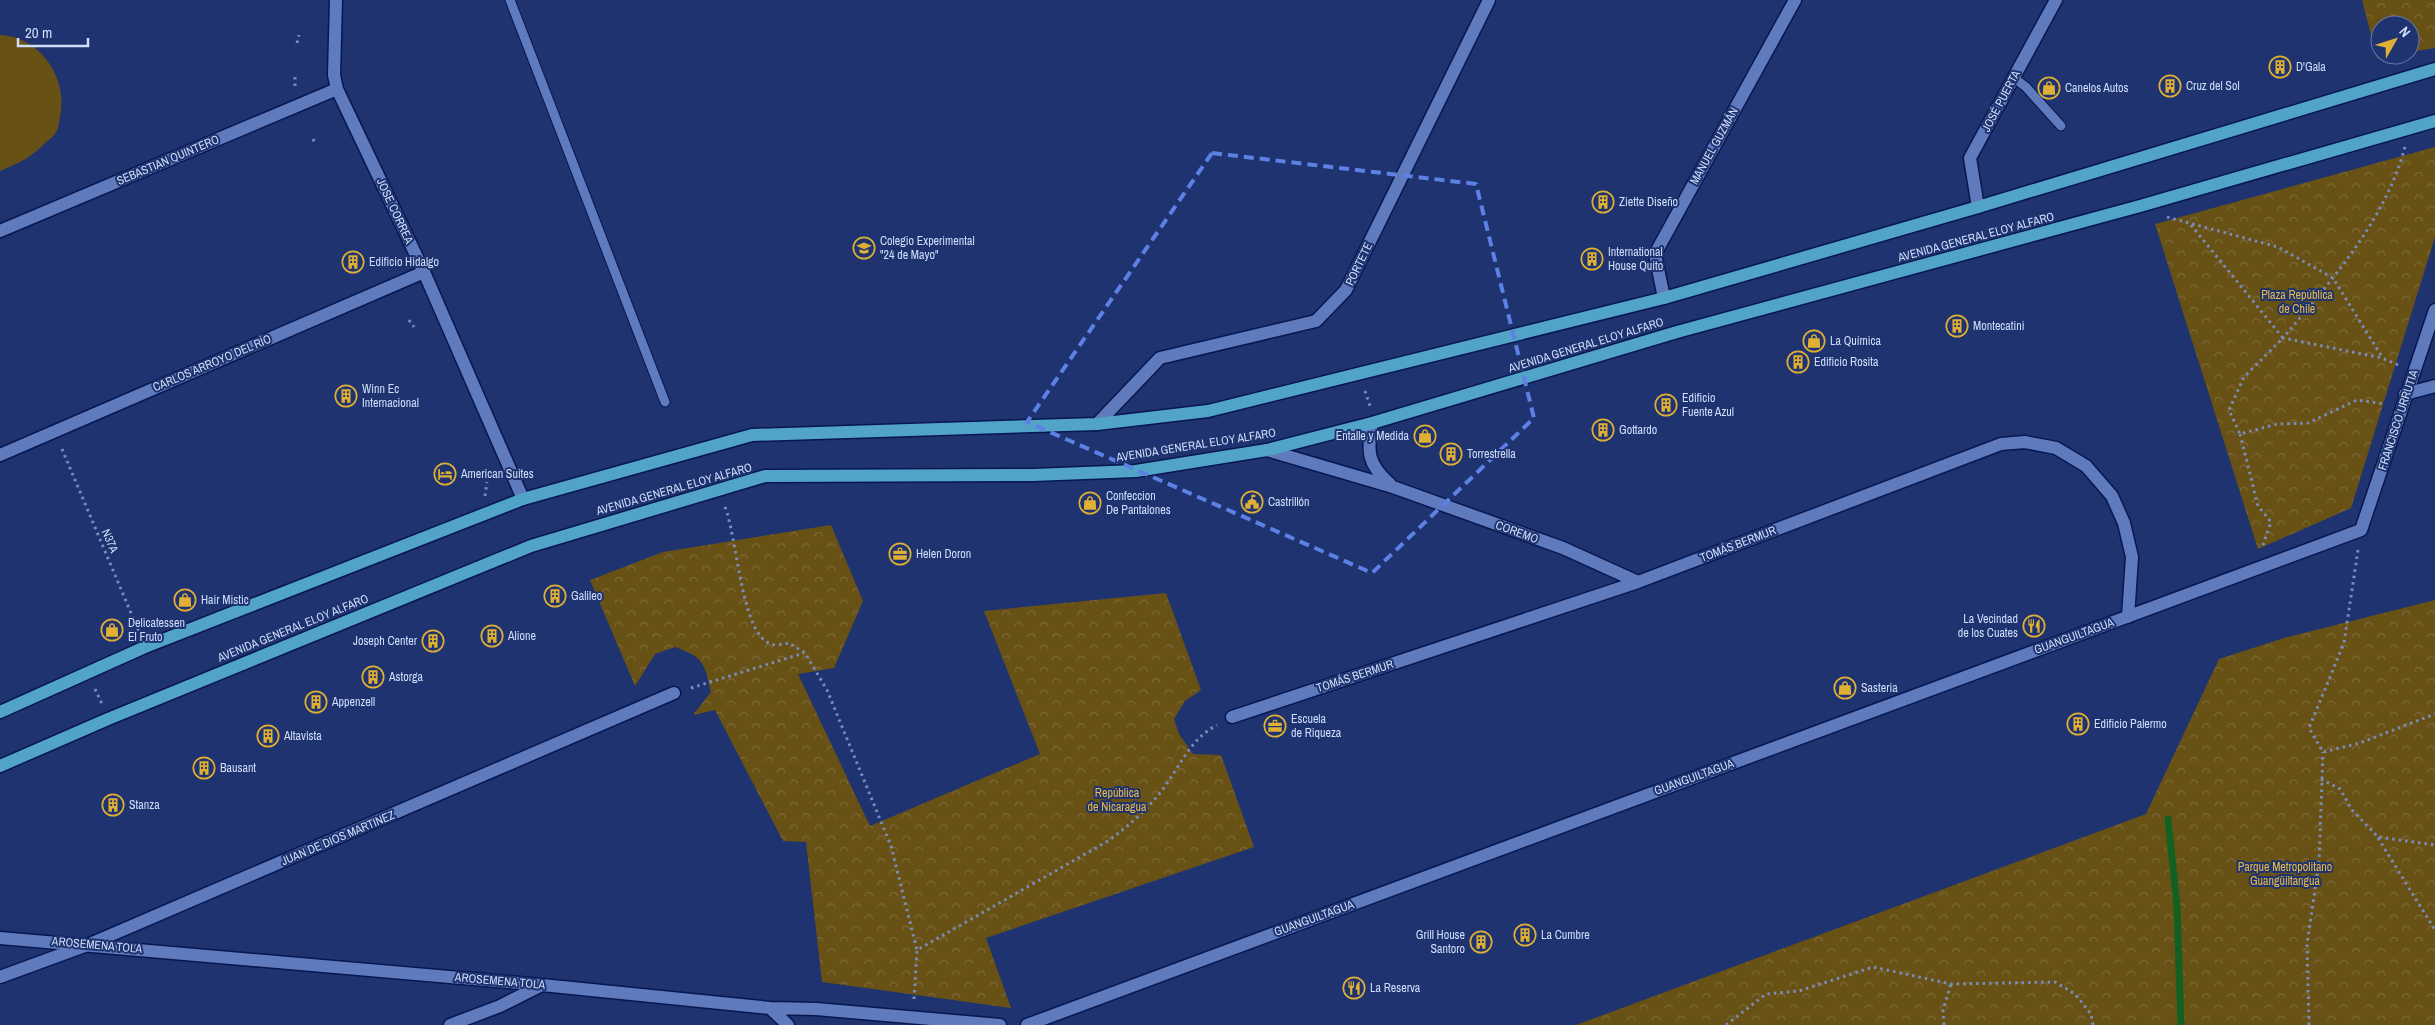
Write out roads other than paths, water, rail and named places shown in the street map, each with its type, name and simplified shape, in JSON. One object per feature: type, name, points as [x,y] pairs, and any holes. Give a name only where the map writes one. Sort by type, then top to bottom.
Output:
[{"type":"main road","name":"AVENIDA GENERAL ELOY ALFARO","points":[[0,712],[145,647],[523,499],[752,435],[1097,424],[1208,411],[1664,298],[1978,207],[2435,69]]},
{"type":"main road","name":"AVENIDA GENERAL ELOY ALFARO","points":[[0,766],[117,715],[530,546],[765,476],[1033,475],[1126,471],[1268,450],[1372,423],[1677,332],[2140,206],[2435,121]]},
{"type":"street","name":"JOSE CORREA","points":[[336,0],[334,75],[337,89],[424,272],[523,499]]},
{"type":"street","name":"PORTETE","points":[[1097,424],[1160,358],[1316,321],[1346,290],[1488,0]]},
{"type":"street","name":"MANUEL GUZMÁN","points":[[1664,298],[1655,254],[1796,0]]},
{"type":"street","name":"JOSÉ PUERTA","points":[[1978,207],[1970,158],[2056,0]]},
{"type":"street","name":"SEBASTIAN QUINTERO","points":[[0,231],[337,89]]},
{"type":"street","name":"CARLOS ARROYO DEL RÍO","points":[[0,455],[424,272]]},
{"type":"street","name":"FRANCISCO URRUTIA","points":[[2361,530],[2402,409],[2405,394],[2435,310]]},
{"type":"street","points":[[2405,394],[2435,386]]},
{"type":"street","name":"COREMO","points":[[1372,423],[1368,447],[1377,472],[1394,487]]},
{"type":"street","name":"TOMÁS BERMUR","points":[[1232,717],[1638,582],[2001,444],[2025,442],[2056,448],[2086,466],[2112,496],[2124,523],[2132,557],[2128,616]]},
{"type":"street","name":"COREMO","points":[[1268,450],[1394,487],[1563,548],[1638,582]]},
{"type":"street","name":"GUANGUILTAGUA","points":[[1027,1025],[2361,530]]},
{"type":"street","name":"JUAN DE DIOS MARTINEZ","points":[[0,977],[90,944],[674,693]]},
{"type":"street","name":"AROSEMENA TOLA","points":[[0,938],[90,944],[542,984],[770,1008],[816,1009],[1000,1025]]},
{"type":"street","points":[[450,1025],[500,1006],[542,984]]},
{"type":"street","points":[[770,1008],[788,1025]]},
{"type":"lane","points":[[510,0],[665,402]]},
{"type":"lane","points":[[2014,78],[2026,87],[2061,126]]},
{"type":"waterway","points":[[2168,819],[2177,906],[2181,1025]]},
{"type":"place","name":"D'Gala","points":[[2280,67]]},
{"type":"place","name":"Cruz del Sol","points":[[2170,86]]},
{"type":"place","name":"Canelos Autos","points":[[2049,88]]},
{"type":"place","name":"Ziette Diseño","points":[[1603,202]]},
{"type":"place","name":"Colegio Experimental \"24 de Mayo\"","points":[[864,248]]},
{"type":"place","name":"International House Quito","points":[[1592,259]]},
{"type":"place","name":"Edificio Hidalgo","points":[[353,262]]},
{"type":"place","name":"Montecatini","points":[[1957,326]]},
{"type":"place","name":"La Química","points":[[1814,341]]},
{"type":"place","name":"Edificio Rosita","points":[[1798,362]]},
{"type":"place","name":"Winn Ec Internacional","points":[[346,396]]},
{"type":"place","name":"Edificio Fuente Azul","points":[[1666,405]]},
{"type":"place","name":"Gottardo","points":[[1603,430]]},
{"type":"place","name":"Entalle y Medida","points":[[1425,436]]},
{"type":"place","name":"Torrestrella","points":[[1451,454]]},
{"type":"place","name":"American Suites","points":[[445,474]]},
{"type":"place","name":"Castrillón","points":[[1252,502]]},
{"type":"place","name":"Confeccion De Pantalones","points":[[1090,503]]},
{"type":"place","name":"Helen Doron","points":[[900,554]]},
{"type":"place","name":"Galileo","points":[[555,596]]},
{"type":"place","name":"Hair Mistic","points":[[185,600]]},
{"type":"place","name":"La Vecindad de los Cuates","points":[[2034,626]]},
{"type":"place","name":"Delicatessen El Fruto","points":[[112,630]]},
{"type":"place","name":"Alione","points":[[492,636]]},
{"type":"place","name":"Joseph Center","points":[[433,641]]},
{"type":"place","name":"Astorga","points":[[373,677]]},
{"type":"place","name":"Sasteria","points":[[1845,688]]},
{"type":"place","name":"Appenzell","points":[[316,702]]},
{"type":"place","name":"Edificio Palermo","points":[[2078,724]]},
{"type":"place","name":"Escuela de Riqueza","points":[[1275,726]]},
{"type":"place","name":"Altavista","points":[[268,736]]},
{"type":"place","name":"Bausant","points":[[204,768]]},
{"type":"place","name":"Stanza","points":[[113,805]]},
{"type":"place","name":"La Cumbre","points":[[1525,935]]},
{"type":"place","name":"Grill House Santoro","points":[[1481,942]]},
{"type":"place","name":"La Reserva","points":[[1354,988]]},
{"type":"park label","name":"Plaza República de Chile","points":[[2297,302]]},
{"type":"park label","name":"República de Nicaragua","points":[[1117,800]]},
{"type":"park label","name":"Parque Metropolitano Guangüiltangua","points":[[2285,874]]}]
